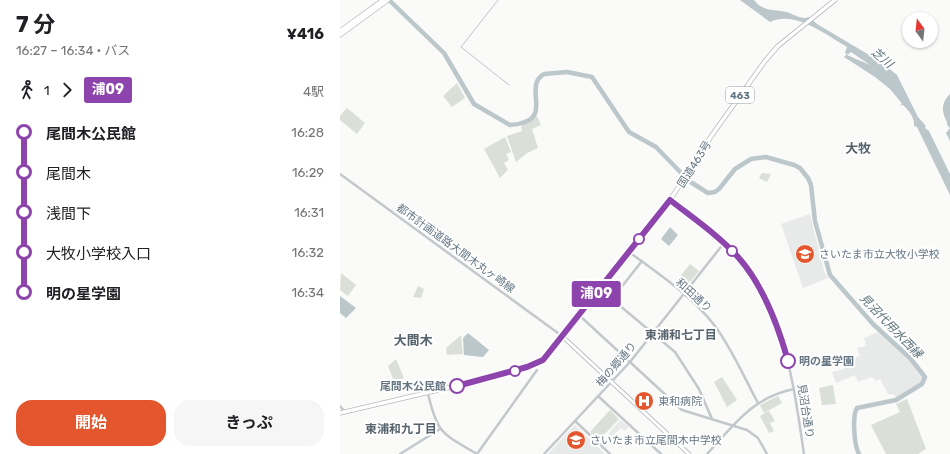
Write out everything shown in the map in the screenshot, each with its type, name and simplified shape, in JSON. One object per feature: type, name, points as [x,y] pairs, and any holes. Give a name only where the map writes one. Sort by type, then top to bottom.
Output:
[{"type":"highway","points":[[340,35],[383,0]]},
{"type":"highway","points":[[340,31],[355,23],[388,0]]},
{"type":"highway","name":"国道463号","points":[[340,413],[428,394],[535,364],[543,360],[670,200],[712,135],[760,67],[774,51],[835,0]]},
{"type":"main road","points":[[562,336],[689,454]]},
{"type":"street","name":"都市計画道路大間木丸ヶ崎線","points":[[340,174],[562,336]]},
{"type":"street","name":"見沼台通り","points":[[670,200],[724,243],[743,264],[763,294],[786,354],[794,389],[804,454]]},
{"type":"street","name":"梅の郷通り","points":[[544,454],[630,362],[724,243]]},
{"type":"street","name":"和田通り","points":[[629,252],[683,294],[704,314],[725,340],[758,403]]},
{"type":"street","points":[[612,299],[642,261]]},
{"type":"street","points":[[600,289],[670,347],[682,361],[699,389],[712,420]]},
{"type":"street","points":[[579,315],[682,410],[747,430],[754,434],[767,454]]},
{"type":"street","points":[[428,394],[435,421],[440,429],[451,438],[477,454],[537,370]]},
{"type":"street","points":[[708,454],[758,403],[773,395],[794,389]]},
{"type":"street","points":[[598,396],[661,454]]},
{"type":"street","points":[[340,406],[346,412]]},
{"type":"street","points":[[575,421],[610,454]]},
{"type":"street","points":[[400,454],[440,429]]},
{"type":"shaded area","points":[[740,0],[754,0],[761,7],[787,12],[801,18],[809,17],[817,24],[881,62],[897,75],[918,117],[926,126],[925,128],[929,131],[950,174],[950,195],[917,127],[914,126],[911,114],[903,105],[900,106],[902,104],[890,89],[875,77],[844,57],[847,54],[845,53],[847,47],[800,21],[780,19],[770,22]],"holes":[[[851,52],[870,65],[847,55]]]},
{"type":"shaded area","points":[[457,83],[465,98],[452,107],[443,96]]},
{"type":"shaded area","points":[[950,94],[950,128],[943,113],[943,106],[945,100]]},
{"type":"shaded area","points":[[347,108],[365,123],[357,134],[340,120],[340,116]]},
{"type":"shaded area","points":[[537,116],[541,125],[532,129],[538,148],[527,153],[516,162],[507,136],[522,131],[521,125],[530,122]]},
{"type":"shaded area","points":[[950,128],[950,141],[946,133]]},
{"type":"shaded area","points":[[505,137],[511,152],[506,154],[509,160],[504,163],[508,170],[500,178],[484,149]]},
{"type":"shaded area","points":[[762,173],[771,174],[767,182],[759,178]]},
{"type":"shaded area","name":"さいたま市立大牧小学校","points":[[810,214],[824,271],[828,278],[803,288],[781,224]]},
{"type":"shaded area","points":[[670,227],[678,235],[669,246],[661,239]]},
{"type":"shaded area","points":[[690,264],[699,271],[682,291],[674,284]]},
{"type":"shaded area","points":[[341,273],[356,285],[348,296],[340,290]]},
{"type":"shaded area","points":[[418,286],[424,289],[421,298],[413,297]]},
{"type":"shaded area","points":[[340,296],[356,308],[346,318],[340,313]]},
{"type":"shaded area","points":[[878,332],[912,361],[923,376],[923,381],[920,384],[896,398],[895,395],[888,394],[880,379],[876,381],[872,377],[858,382],[855,375],[836,383],[832,372],[844,369],[842,362],[860,356],[857,348],[866,346],[864,338]]},
{"type":"shaded area","points":[[468,333],[489,350],[483,357],[464,355],[463,338]]},
{"type":"shaded area","points":[[461,335],[463,354],[447,355],[446,348]]},
{"type":"shaded area","points":[[396,359],[404,378],[394,381],[388,366]]},
{"type":"shaded area","points":[[722,377],[737,400],[727,407],[714,382]]},
{"type":"shaded area","points":[[833,385],[836,404],[822,405],[819,388]]},
{"type":"shaded area","points":[[778,396],[782,403],[764,413],[760,405]]},
{"type":"shaded area","points":[[907,399],[926,449],[918,454],[886,454],[871,425],[900,412],[896,404]]},
{"type":"shaded area","points":[[610,410],[619,419],[599,440],[590,432]]},
{"type":"shaded area","points":[[769,411],[775,421],[770,423],[774,431],[769,433],[760,416]]},
{"type":"shaded area","points":[[620,420],[629,427],[625,431],[621,428],[612,437],[608,434]]},
{"type":"shaded area","name":"さいたま市立尾間木中学校","points":[[575,425],[605,454],[548,454]]},
{"type":"waterway","points":[[498,0],[461,47],[509,85]]},
{"type":"waterway","name":"見沼代用水西縁","points":[[390,1],[444,53],[474,104],[510,125],[525,122],[532,118],[535,113],[536,85],[538,79],[544,74],[567,72],[592,77],[629,132],[656,147],[689,181],[708,193],[715,192],[719,189],[735,169],[751,159],[766,157],[800,168],[808,178],[811,185],[815,221],[830,275],[873,324],[910,358],[925,377],[922,384],[896,400],[857,408],[854,417],[854,431],[859,454]]},
{"type":"bus line","name":"浦09","points":[[457,386],[527,367],[543,360],[670,200],[724,243],[738,257],[752,275],[767,303],[788,361]]},
{"type":"place","name":"さいたま市立大牧小学校","points":[[805,254]]},
{"type":"place","name":"明の星学園","points":[[788,361]]},
{"type":"place","name":"尾間木公民館","points":[[457,386]]},
{"type":"place","name":"東和病院","points":[[644,401]]},
{"type":"place","name":"さいたま市立尾間木中学校","points":[[576,440]]},
{"type":"district","name":"大牧","points":[[858,148]]},
{"type":"district","name":"東浦和七丁目","points":[[681,335]]},
{"type":"district","name":"大間木","points":[[413,340]]},
{"type":"district","name":"東浦和九丁目","points":[[401,429]]},
{"type":"water label","name":"芝川","points":[[882,58]]}]
